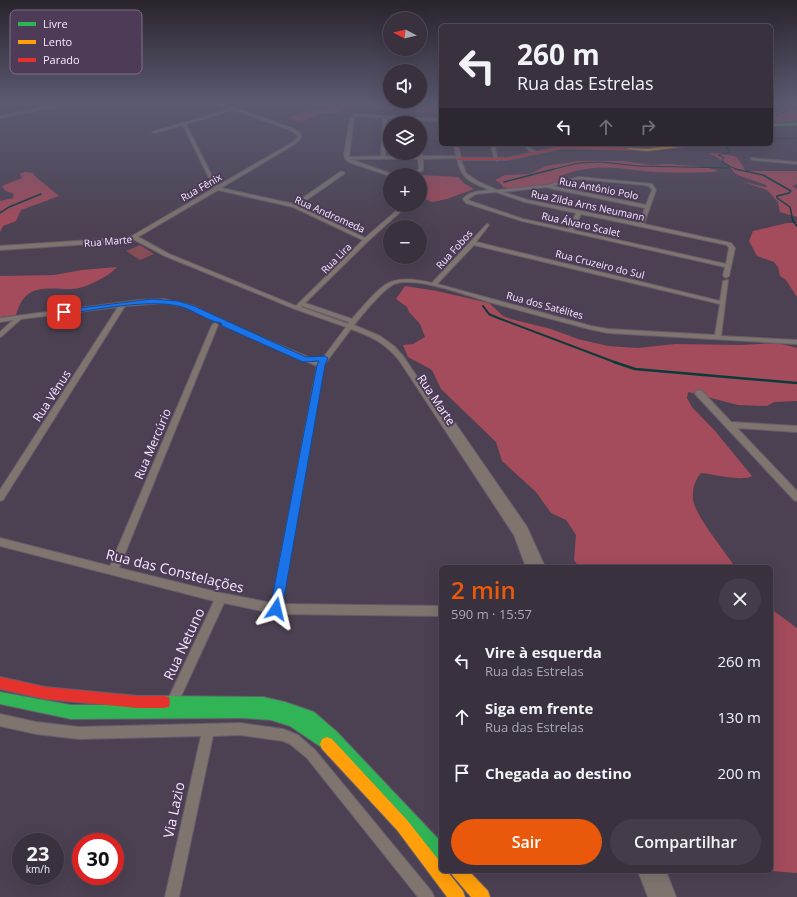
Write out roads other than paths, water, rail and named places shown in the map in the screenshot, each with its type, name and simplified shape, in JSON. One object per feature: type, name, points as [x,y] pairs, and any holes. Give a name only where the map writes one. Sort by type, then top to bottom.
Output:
[{"type":"main road","points":[[456,158],[507,159],[531,149],[556,146]]},
{"type":"main road","points":[[596,146],[660,149],[685,146]]},
{"type":"main road","points":[[627,147],[669,146]]},
{"type":"main road","points":[[0,683],[45,693],[138,702],[172,701],[263,703],[285,708],[309,718],[332,737],[439,851]]},
{"type":"main road","points":[[0,698],[72,712],[242,711],[268,713],[288,717],[298,722],[325,742],[355,773],[402,825],[457,897]]},
{"type":"main road","points":[[460,873],[482,897]]},
{"type":"street","points":[[194,145],[216,188]]},
{"type":"street","name":"Rua Fênix","points":[[134,237],[291,145]]},
{"type":"street","points":[[348,145],[346,155],[352,162],[383,173]]},
{"type":"street","name":"Rua Zilda Arns Neumann","points":[[456,146],[456,158],[466,176],[477,183],[527,201],[729,244],[732,248],[729,266]]},
{"type":"street","points":[[493,146],[496,158]]},
{"type":"street","points":[[347,158],[383,157]]},
{"type":"street","points":[[427,158],[456,158]]},
{"type":"street","points":[[752,159],[797,163]]},
{"type":"street","points":[[295,206],[342,173]]},
{"type":"street","points":[[496,190],[547,186],[579,178],[650,185],[654,190],[641,226]]},
{"type":"street","name":"Rua Antônio Polo","points":[[547,186],[648,207]]},
{"type":"street","name":"Rua Andromeda","points":[[216,188],[295,206],[366,240]]},
{"type":"street","name":"Rua Álvaro Scalet","points":[[496,190],[472,194],[466,197],[466,201],[507,216],[729,266]]},
{"type":"street","name":"Rua Lira","points":[[299,306],[366,240],[398,212]]},
{"type":"street","points":[[570,231],[579,212]]},
{"type":"street","name":"Rua Fobos","points":[[433,285],[473,243],[487,225]]},
{"type":"street","name":"Rua Marte","points":[[0,248],[121,240],[134,237],[167,255],[276,299],[386,337],[402,350],[524,530],[539,565]]},
{"type":"street","name":"Rua Cruzeiro do Sul","points":[[473,243],[722,303]]},
{"type":"street","points":[[718,336],[729,266]]},
{"type":"street","name":"Rua dos Satélites","points":[[323,362],[352,324],[383,289],[391,283],[404,281],[433,285],[600,329],[797,342]]},
{"type":"street","points":[[0,320],[152,301],[178,303],[192,307],[220,323],[306,360],[323,362],[276,609]]},
{"type":"street","name":"Rua Vênus","points":[[0,497],[122,305]]},
{"type":"street","points":[[0,335],[20,317]]},
{"type":"street","name":"Rua Mercúrio","points":[[113,571],[220,323]]},
{"type":"street","name":"Rua Marte","points":[[352,324],[378,337],[392,347],[402,358],[518,533],[531,565]]},
{"type":"street","points":[[699,393],[797,497]]},
{"type":"street","points":[[729,426],[797,429]]},
{"type":"street","name":"Rua das Constelações","points":[[0,542],[221,598],[276,609],[439,611]]},
{"type":"street","name":"Rua Netuno","points":[[172,701],[221,598]]},
{"type":"street","points":[[0,720],[36,728],[79,733],[240,729],[282,735],[294,739],[310,754],[427,897]]},
{"type":"street","name":"Via Lazio","points":[[172,897],[208,729]]},
{"type":"street","points":[[646,873],[654,897]]},
{"type":"street","points":[[660,873],[669,897]]},
{"type":"waterway","points":[[726,146],[730,152],[718,155],[723,157],[723,163],[737,169]]},
{"type":"waterway","points":[[552,169],[579,163],[601,162],[638,166],[730,168]]},
{"type":"waterway","points":[[504,182],[552,169]]},
{"type":"waterway","points":[[737,169],[763,175],[791,191],[789,193],[777,196],[777,198],[790,207],[793,221],[797,226]]},
{"type":"waterway","points":[[0,213],[9,207],[41,194]]},
{"type":"waterway","points":[[483,306],[489,314],[498,318],[617,363]]},
{"type":"waterway","points":[[617,363],[635,369],[797,383]]}]
